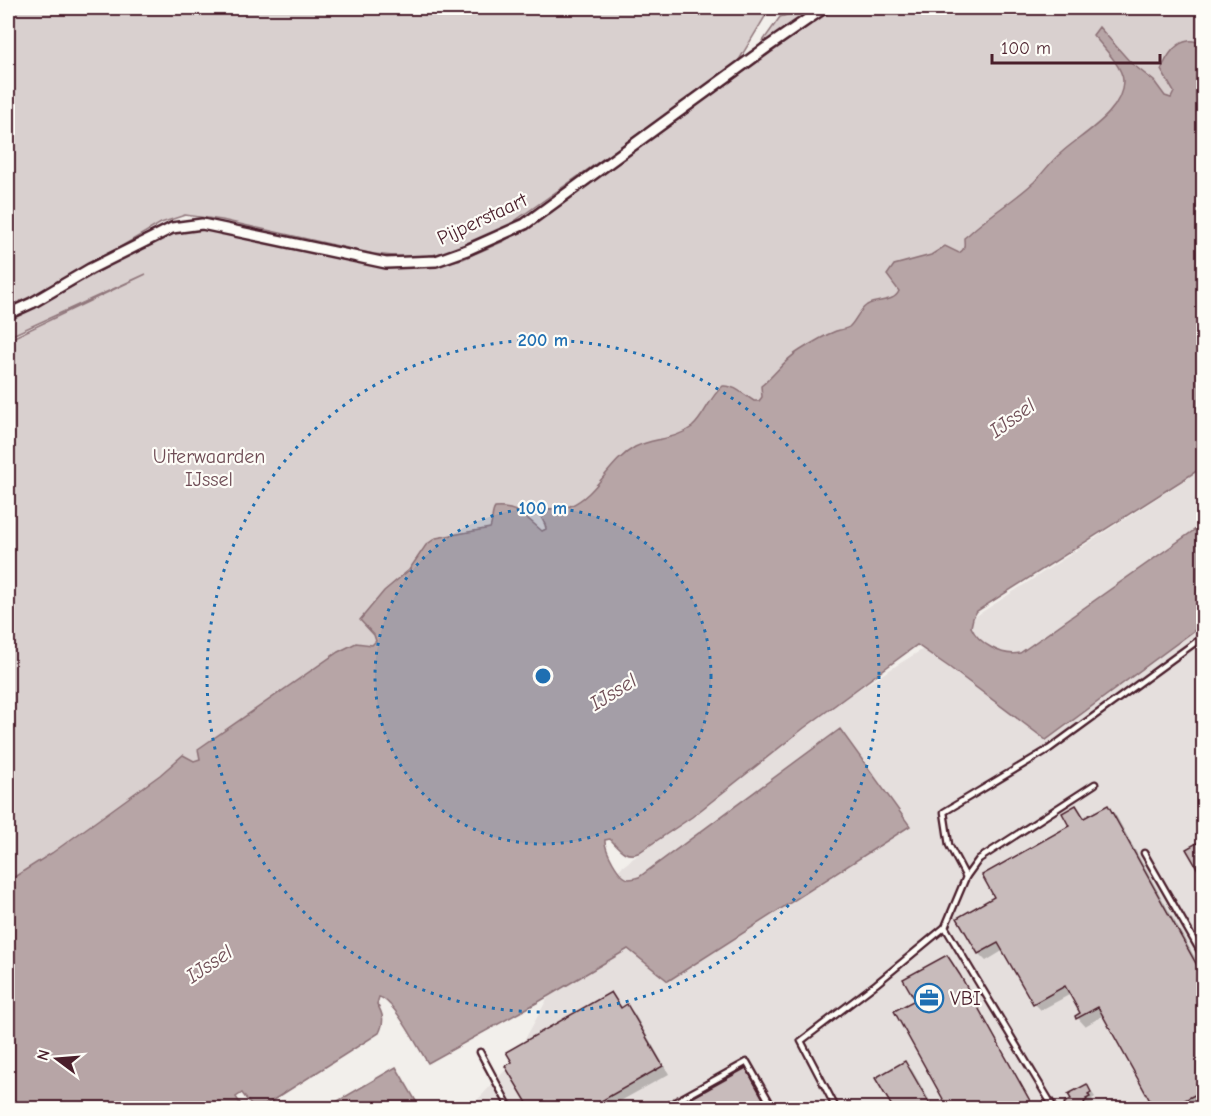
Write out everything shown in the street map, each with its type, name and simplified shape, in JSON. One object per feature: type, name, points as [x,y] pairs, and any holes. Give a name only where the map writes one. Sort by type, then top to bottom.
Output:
[{"type":"street","name":"Pijperstaart","points":[[8,314],[32,303],[90,268],[172,228],[202,224],[386,263],[436,261],[466,250],[525,224],[824,8]]},
{"type":"lane","points":[[966,877],[949,845],[944,812],[1049,749],[1203,636]]},
{"type":"lane","points":[[836,1108],[801,1041],[876,984],[945,927],[966,877],[980,859],[1095,784]]},
{"type":"lane","points":[[1144,853],[1203,958]]},
{"type":"lane","points":[[945,927],[1054,1108]]},
{"type":"lane","points":[[480,1052],[510,1108]]},
{"type":"lane","points":[[664,1108],[747,1062],[773,1108]]},
{"type":"lane","points":[[1188,1108],[1203,1100]]},
{"type":"shaded area","points":[[1203,468],[1203,1108],[470,1108],[512,1063],[618,870],[846,697],[973,618]]},
{"type":"green space","points":[[8,8],[768,8],[769,10],[736,65],[499,232],[461,249],[427,256],[403,257],[374,254],[222,220],[185,215],[161,223],[54,286],[8,307]]},
{"type":"green space","points":[[815,8],[758,48],[780,17]]},
{"type":"green space","name":"Uiterwaarden IJssel","points":[[834,8],[1203,8],[1203,71],[1171,98],[759,401],[8,896],[8,340],[146,274],[8,337],[8,318],[59,294],[140,245],[186,226],[219,230],[373,265],[429,266],[463,259],[504,241]]},
{"type":"water","name":"IJssel","points":[[1099,27],[1131,63],[1154,81],[1165,96],[1171,98],[1174,92],[1161,70],[1165,61],[1171,52],[1183,42],[1203,43],[1203,467],[977,611],[971,627],[974,633],[991,648],[1006,653],[1020,653],[1203,524],[1203,624],[1046,740],[917,645],[804,728],[692,817],[638,853],[626,853],[610,839],[605,840],[610,856],[621,874],[629,879],[639,877],[840,729],[910,826],[668,981],[628,949],[428,1063],[392,1006],[379,997],[377,1004],[383,1021],[379,1033],[267,1104],[253,1108],[242,1093],[236,1097],[243,1108],[8,1108],[8,881],[102,817],[160,775],[183,755],[194,761],[200,759],[198,749],[338,652],[356,643],[372,645],[376,641],[374,635],[360,620],[384,591],[409,570],[426,545],[436,538],[490,528],[495,508],[516,511],[542,531],[546,529],[540,514],[543,510],[567,507],[580,501],[617,461],[635,447],[671,437],[692,427],[723,386],[732,387],[754,401],[759,401],[762,397],[761,386],[794,355],[826,335],[849,327],[867,305],[897,295],[899,291],[887,275],[894,265],[931,255],[945,246],[959,253],[963,250],[964,238],[1026,189],[1058,155],[1100,122],[1116,103],[1121,92],[1122,75],[1120,69],[1093,35]]},
{"type":"water","points":[[396,1067],[420,1108],[326,1108]]},
{"type":"building","points":[[1076,805],[1084,818],[1108,805],[1204,978],[1204,1090],[1170,1108],[1154,1108],[1098,1007],[1076,1019],[1075,1016],[1080,1013],[1065,986],[1033,1004],[998,943],[978,954],[957,918],[994,897],[982,875],[1069,826],[1062,813]]},
{"type":"building","points":[[1204,839],[1204,880],[1186,849]]},
{"type":"building","points":[[947,955],[1034,1108],[948,1108],[894,1011],[915,1000],[903,979]]},
{"type":"building","points":[[611,992],[621,1008],[627,1004],[663,1066],[589,1108],[530,1108],[505,1066],[512,1062],[506,1052]]},
{"type":"building","points":[[905,1061],[932,1108],[893,1108],[875,1078]]},
{"type":"building","points":[[746,1068],[767,1106],[763,1108],[674,1108]]},
{"type":"building","points":[[1087,1084],[1091,1092],[1088,1094],[1090,1097],[1084,1102],[1087,1108],[1067,1108],[1064,1103],[1071,1099],[1068,1094]]},
{"type":"place","name":"VBI","points":[[929,998]]}]
